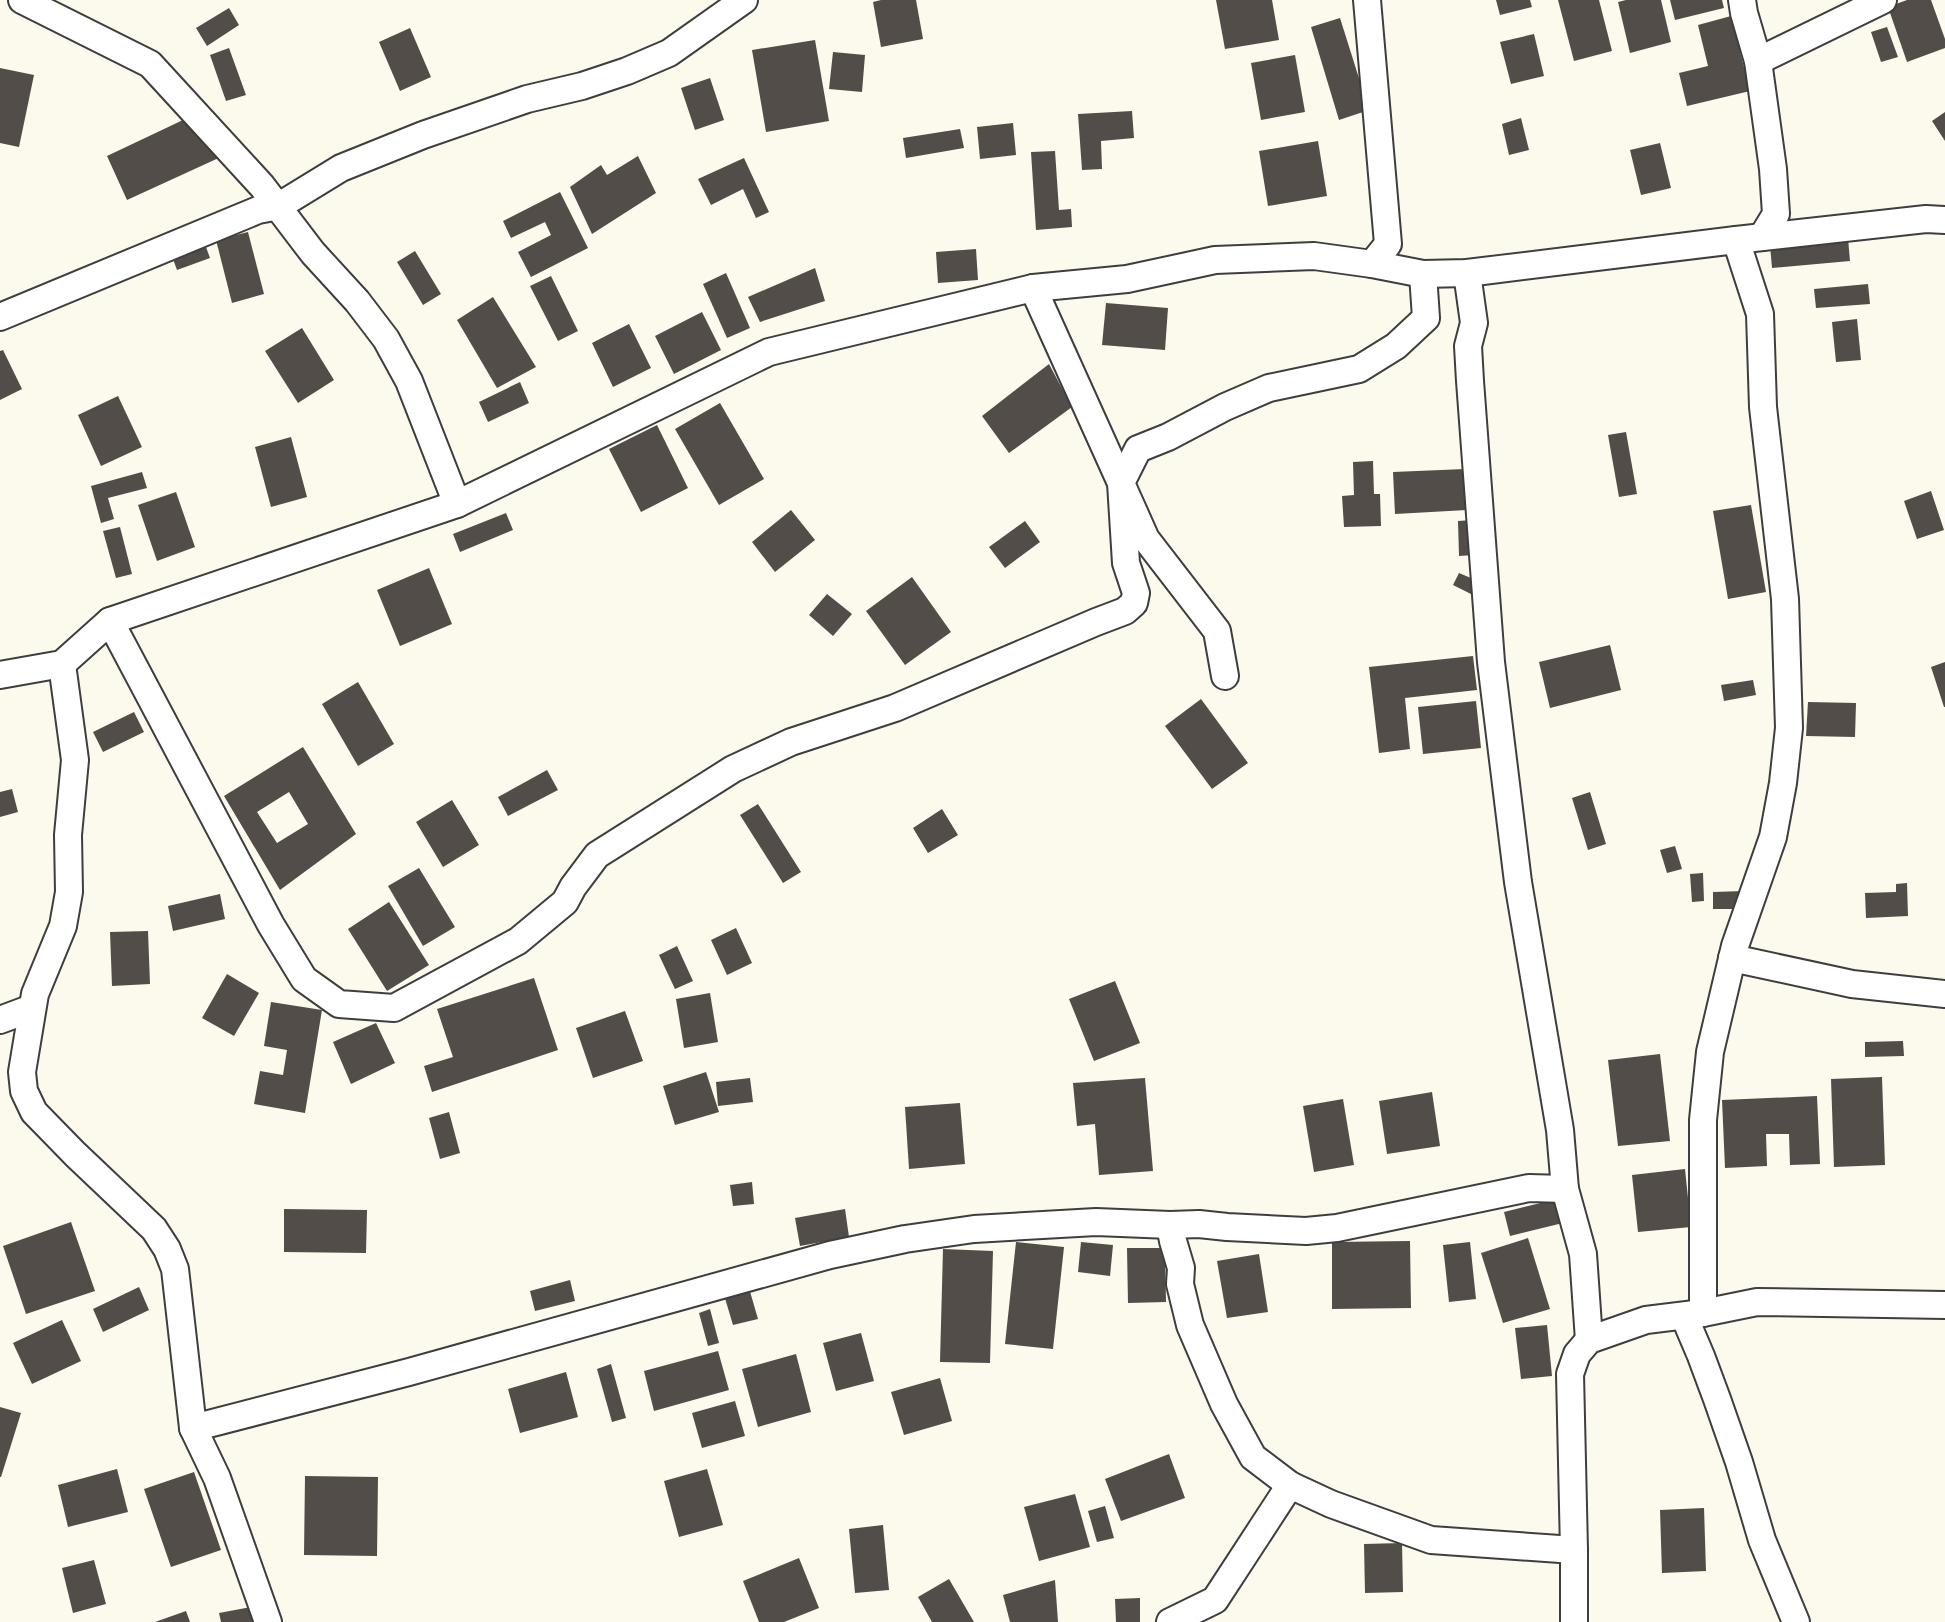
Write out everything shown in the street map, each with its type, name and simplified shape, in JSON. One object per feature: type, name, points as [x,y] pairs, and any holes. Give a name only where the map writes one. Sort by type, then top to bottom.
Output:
[{"type":"street","points":[[22,0],[150,64],[279,206],[313,253],[357,301],[386,339],[409,381],[457,504]]},
{"type":"street","points":[[0,317],[258,210],[279,206],[355,162],[479,115],[627,71],[669,53],[744,0]]},
{"type":"street","points":[[1367,0],[1388,244],[1372,264]]},
{"type":"street","points":[[1742,0],[1758,61],[1776,214],[1749,238]]},
{"type":"street","points":[[1758,61],[1883,0]]},
{"type":"street","points":[[0,675],[62,664],[110,621],[457,504],[769,352],[1033,288],[1127,279],[1215,260],[1314,256],[1423,274],[1467,273],[1749,238],[1926,219],[1945,220]]},
{"type":"street","points":[[1749,238],[1760,314],[1763,407],[1785,599],[1789,728],[1773,837],[1732,958],[1710,1052],[1703,1120],[1693,1315],[1701,1356],[1739,1462],[1762,1540],[1796,1622]]},
{"type":"street","points":[[1467,273],[1474,323],[1468,346],[1491,662],[1518,882],[1560,1130],[1565,1189],[1583,1254],[1589,1340]]},
{"type":"street","points":[[110,621],[271,925],[304,979],[339,1004],[394,1008],[518,941],[565,902],[597,855],[733,769],[791,742],[895,708],[1125,611],[1134,603],[1136,593],[1126,563],[1121,483],[1138,449],[1269,388],[1359,369],[1396,346],[1426,318],[1423,274]]},
{"type":"street","points":[[1033,288],[1146,539],[1217,631],[1225,676]]},
{"type":"street","points":[[62,664],[75,760],[68,835],[69,892],[63,926],[35,994],[22,1072],[24,1091],[32,1108],[154,1229],[167,1249],[175,1269],[193,1428],[217,1478],[268,1622]]},
{"type":"street","points":[[1732,958],[1852,984],[1945,994]]},
{"type":"street","points":[[0,1020],[32,1008]]},
{"type":"street","points":[[193,1428],[409,1372],[830,1255],[905,1239],[974,1229],[1096,1222],[1199,1224],[1306,1231],[1337,1228],[1529,1188],[1565,1189]]},
{"type":"street","points":[[1170,1225],[1190,1325],[1224,1404],[1253,1457],[1290,1485],[1352,1512],[1431,1540],[1574,1550]]},
{"type":"street","points":[[1574,1622],[1570,1374],[1577,1354],[1589,1340],[1646,1320],[1693,1315],[1757,1302],[1945,1305]]},
{"type":"street","points":[[1170,1622],[1215,1600],[1290,1485]]},
{"type":"building","points":[[916,0],[923,39],[881,47],[873,2]]},
{"type":"building","points":[[1216,0],[1272,0],[1279,40],[1225,49]]},
{"type":"building","points":[[1496,0],[1530,0],[1532,7],[1500,15]]},
{"type":"building","points":[[1558,0],[1599,0],[1612,51],[1574,61]]},
{"type":"building","points":[[1661,0],[1671,42],[1630,53],[1618,2]]},
{"type":"building","points":[[1670,0],[1722,0],[1724,8],[1675,20]]},
{"type":"building","points":[[1907,0],[1931,0],[1945,39],[1945,48],[1907,62],[1888,7]]},
{"type":"building","points":[[229,8],[239,25],[207,46],[196,28]]},
{"type":"building","points":[[1731,16],[1750,91],[1687,106],[1679,73],[1708,66],[1698,25]]},
{"type":"building","points":[[1340,18],[1369,110],[1339,120],[1311,27]]},
{"type":"building","points":[[1887,27],[1898,57],[1881,62],[1871,32]]},
{"type":"building","points":[[410,28],[431,77],[400,91],[379,42]]},
{"type":"building","points":[[1534,34],[1544,76],[1511,84],[1500,42]]},
{"type":"building","points":[[815,40],[829,121],[766,132],[752,50]]},
{"type":"building","points":[[229,48],[246,95],[226,101],[210,55]]},
{"type":"building","points":[[833,52],[865,55],[862,92],[829,89]]},
{"type":"building","points":[[1295,55],[1305,112],[1261,120],[1251,63]]},
{"type":"building","points":[[0,68],[34,75],[19,147],[0,143]]},
{"type":"building","points":[[710,78],[724,120],[695,130],[681,88]]},
{"type":"building","points":[[202,111],[223,156],[127,200],[107,156]]},
{"type":"building","points":[[1132,111],[1134,138],[1101,141],[1102,169],[1082,170],[1078,114]]},
{"type":"building","points":[[1945,112],[1945,141],[1932,121]]},
{"type":"building","points":[[1521,118],[1529,150],[1509,155],[1502,124]]},
{"type":"building","points":[[1013,123],[1016,155],[980,159],[977,127]]},
{"type":"building","points":[[960,129],[964,148],[906,158],[903,138]]},
{"type":"building","points":[[1318,141],[1327,196],[1268,206],[1259,151]]},
{"type":"building","points":[[1660,143],[1671,188],[1641,195],[1630,150]]},
{"type":"building","points":[[1055,151],[1059,210],[1071,209],[1072,227],[1036,230],[1031,152]]},
{"type":"building","points":[[638,156],[656,193],[592,234],[570,187],[601,165],[607,175]]},
{"type":"building","points":[[744,158],[769,212],[756,218],[743,189],[711,205],[698,179]]},
{"type":"building","points":[[560,192],[588,248],[531,277],[518,252],[551,235],[545,222],[511,238],[503,221]]},
{"type":"building","points":[[248,232],[264,294],[232,303],[216,240]]},
{"type":"building","points":[[202,236],[210,258],[177,270],[169,248]]},
{"type":"building","points":[[1848,238],[1850,261],[1772,268],[1770,245]]},
{"type":"building","points":[[976,249],[978,280],[938,283],[936,252]]},
{"type":"building","points":[[415,251],[441,294],[423,305],[397,262]]},
{"type":"building","points":[[815,268],[825,301],[760,322],[748,297]]},
{"type":"building","points":[[726,273],[750,328],[727,338],[703,284]]},
{"type":"building","points":[[551,276],[578,331],[558,341],[530,286]]},
{"type":"building","points":[[1868,284],[1870,304],[1816,308],[1814,289]]},
{"type":"building","points":[[493,297],[536,367],[497,388],[457,320]]},
{"type":"building","points":[[1106,303],[1168,308],[1165,350],[1102,345]]},
{"type":"building","points":[[702,312],[721,350],[674,374],[655,336]]},
{"type":"building","points":[[1857,319],[1861,360],[1836,362],[1832,322]]},
{"type":"building","points":[[629,324],[651,368],[613,387],[592,343]]},
{"type":"building","points":[[302,328],[334,380],[298,403],[265,351]]},
{"type":"building","points":[[3,350],[22,389],[0,400],[0,351]]},
{"type":"building","points":[[1049,364],[1072,407],[1009,453],[982,416]]},
{"type":"building","points":[[520,382],[529,403],[488,422],[479,402]]},
{"type":"building","points":[[118,396],[142,447],[101,466],[78,415]]},
{"type":"building","points":[[720,403],[764,479],[719,505],[675,429]]},
{"type":"building","points":[[657,425],[688,488],[641,512],[609,449]]},
{"type":"building","points":[[1626,432],[1637,494],[1619,497],[1608,435]]},
{"type":"building","points":[[291,437],[307,497],[271,507],[255,447]]},
{"type":"building","points":[[1373,461],[1374,494],[1380,494],[1381,526],[1344,527],[1342,496],[1354,495],[1353,462]]},
{"type":"building","points":[[1465,469],[1467,510],[1395,514],[1393,472]]},
{"type":"building","points":[[142,472],[147,488],[108,498],[114,519],[101,523],[91,486]]},
{"type":"building","points":[[1931,491],[1944,530],[1917,539],[1904,501]]},
{"type":"building","points":[[176,492],[195,547],[157,561],[138,505]]},
{"type":"building","points":[[1751,505],[1766,592],[1728,599],[1713,511]]},
{"type":"building","points":[[791,510],[815,540],[775,572],[752,542]]},
{"type":"building","points":[[506,513],[513,530],[460,552],[453,534]]},
{"type":"building","points":[[1473,520],[1474,555],[1459,556],[1458,521]]},
{"type":"building","points":[[1025,521],[1040,542],[1005,568],[989,547]]},
{"type":"building","points":[[120,527],[132,574],[116,578],[103,531]]},
{"type":"building","points":[[429,568],[452,624],[400,646],[377,590]]},
{"type":"building","points":[[1459,573],[1478,581],[1471,594],[1453,585]]},
{"type":"building","points":[[912,577],[951,632],[905,665],[866,611]]},
{"type":"building","points":[[827,594],[852,614],[833,636],[809,615]]},
{"type":"building","points":[[1610,645],[1621,690],[1550,708],[1539,662]]},
{"type":"building","points":[[1473,656],[1477,690],[1405,698],[1410,749],[1379,753],[1369,667]]},
{"type":"building","points":[[1945,662],[1945,707],[1944,707],[1931,667]]},
{"type":"building","points":[[1753,680],[1756,695],[1724,701],[1721,685]]},
{"type":"building","points":[[358,682],[394,744],[358,766],[322,704]]},
{"type":"building","points":[[1201,699],[1248,763],[1212,789],[1165,726]]},
{"type":"building","points":[[1476,701],[1481,748],[1423,754],[1418,707]]},
{"type":"building","points":[[1808,702],[1856,703],[1855,737],[1806,736]]},
{"type":"building","points":[[134,712],[144,732],[103,752],[93,732]]},
{"type":"building","points":[[303,747],[356,834],[280,890],[224,796]],"holes":[[[289,792],[308,824],[277,843],[257,812]]]},
{"type":"building","points":[[547,770],[558,790],[508,816],[498,797]]},
{"type":"building","points":[[12,789],[18,812],[0,817],[0,792]]},
{"type":"building","points":[[1590,792],[1606,844],[1588,850],[1572,798]]},
{"type":"building","points":[[452,800],[479,845],[443,867],[416,822]]},
{"type":"building","points":[[758,804],[801,872],[783,883],[740,815]]},
{"type":"building","points":[[942,809],[958,835],[928,853],[913,828]]},
{"type":"building","points":[[1675,846],[1682,869],[1667,873],[1660,850]]},
{"type":"building","points":[[419,868],[455,927],[423,946],[388,886]]},
{"type":"building","points":[[1703,873],[1704,901],[1692,902],[1690,874]]},
{"type":"building","points":[[1907,883],[1908,916],[1866,918],[1865,893],[1896,892],[1896,884]]},
{"type":"building","points":[[1744,891],[1744,909],[1713,909],[1713,892]]},
{"type":"building","points":[[220,894],[225,919],[173,931],[168,906]]},
{"type":"building","points":[[389,902],[429,965],[387,991],[348,929]]},
{"type":"building","points":[[736,928],[752,963],[727,975],[711,940]]},
{"type":"building","points":[[148,931],[150,984],[112,986],[110,932]]},
{"type":"building","points":[[677,946],[693,981],[675,989],[659,955]]},
{"type":"building","points":[[227,974],[259,993],[234,1036],[202,1018]]},
{"type":"building","points":[[534,978],[558,1050],[432,1092],[424,1066],[453,1057],[437,1009]]},
{"type":"building","points":[[1115,981],[1140,1043],[1094,1061],[1069,999]]},
{"type":"building","points":[[710,993],[718,1042],[684,1048],[676,999]]},
{"type":"building","points":[[271,1002],[322,1010],[305,1113],[254,1104],[260,1071],[283,1075],[287,1050],[264,1046]]},
{"type":"building","points":[[625,1011],[643,1061],[593,1078],[576,1028]]},
{"type":"building","points":[[376,1023],[395,1063],[351,1084],[333,1042]]},
{"type":"building","points":[[1903,1041],[1904,1056],[1865,1057],[1865,1042]]},
{"type":"building","points":[[1660,1054],[1670,1141],[1618,1146],[1608,1060]]},
{"type":"building","points":[[706,1072],[719,1112],[675,1125],[663,1086]]},
{"type":"building","points":[[1882,1077],[1885,1165],[1834,1167],[1831,1079]]},
{"type":"building","points":[[750,1078],[753,1102],[718,1106],[716,1082]]},
{"type":"building","points":[[1145,1078],[1153,1171],[1099,1175],[1095,1124],[1077,1126],[1073,1083]]},
{"type":"building","points":[[1432,1092],[1440,1146],[1387,1154],[1379,1101]]},
{"type":"building","points":[[1817,1096],[1820,1164],[1790,1165],[1789,1134],[1766,1134],[1767,1166],[1725,1168],[1722,1100]]},
{"type":"building","points":[[1343,1099],[1354,1165],[1314,1172],[1303,1106]]},
{"type":"building","points":[[960,1103],[965,1164],[909,1169],[905,1107]]},
{"type":"building","points":[[449,1112],[460,1153],[440,1159],[429,1118]]},
{"type":"building","points":[[1685,1169],[1691,1227],[1638,1232],[1632,1175]]},
{"type":"building","points":[[752,1182],[754,1204],[733,1206],[730,1185]]},
{"type":"building","points":[[1561,1198],[1567,1222],[1510,1236],[1504,1212]]},
{"type":"building","points":[[284,1209],[367,1210],[366,1253],[284,1252]]},
{"type":"building","points":[[845,1209],[849,1237],[800,1246],[795,1218]]},
{"type":"building","points":[[71,1222],[95,1291],[26,1314],[3,1246]]},
{"type":"building","points":[[1528,1238],[1550,1309],[1503,1323],[1481,1253]]},
{"type":"building","points":[[1410,1241],[1411,1308],[1332,1309],[1332,1242]]},
{"type":"building","points":[[1016,1242],[1064,1247],[1053,1349],[1005,1344]]},
{"type":"building","points":[[1081,1242],[1113,1245],[1110,1276],[1078,1272]]},
{"type":"building","points":[[1470,1242],[1476,1299],[1449,1302],[1443,1245]]},
{"type":"building","points":[[1127,1248],[1165,1248],[1166,1302],[1128,1303]]},
{"type":"building","points":[[943,1249],[993,1251],[990,1363],[940,1362]]},
{"type":"building","points":[[1259,1254],[1268,1312],[1227,1318],[1217,1261]]},
{"type":"building","points":[[570,1280],[575,1301],[535,1311],[530,1291]]},
{"type":"building","points":[[139,1287],[149,1310],[103,1332],[93,1309]]},
{"type":"building","points":[[749,1288],[758,1319],[733,1325],[724,1295]]},
{"type":"building","points":[[710,1309],[719,1343],[708,1346],[699,1313]]},
{"type":"building","points":[[62,1320],[81,1361],[32,1384],[13,1343]]},
{"type":"building","points":[[1547,1325],[1552,1376],[1521,1379],[1515,1328]]},
{"type":"building","points":[[861,1333],[874,1381],[836,1391],[823,1343]]},
{"type":"building","points":[[718,1351],[729,1390],[654,1411],[644,1371]]},
{"type":"building","points":[[796,1354],[811,1412],[758,1427],[742,1369]]},
{"type":"building","points":[[611,1364],[626,1418],[612,1422],[597,1369]]},
{"type":"building","points":[[566,1372],[578,1417],[520,1433],[508,1389]]},
{"type":"building","points":[[940,1378],[952,1421],[904,1435],[891,1392]]},
{"type":"building","points":[[735,1401],[745,1436],[702,1448],[692,1413]]},
{"type":"building","points":[[0,1407],[21,1413],[1,1477],[0,1477]]},
{"type":"building","points":[[1169,1454],[1185,1498],[1121,1521],[1105,1479]]},
{"type":"building","points":[[117,1469],[128,1512],[68,1527],[58,1485]]},
{"type":"building","points":[[707,1469],[723,1525],[679,1537],[664,1481]]},
{"type":"building","points":[[194,1472],[221,1550],[171,1567],[144,1489]]},
{"type":"building","points":[[305,1476],[378,1477],[377,1556],[304,1555]]},
{"type":"building","points":[[1075,1494],[1090,1547],[1039,1561],[1024,1507]]},
{"type":"building","points":[[1105,1506],[1114,1538],[1097,1542],[1088,1511]]},
{"type":"building","points":[[1704,1508],[1706,1571],[1662,1573],[1660,1510]]},
{"type":"building","points":[[883,1525],[889,1590],[855,1593],[849,1529]]},
{"type":"building","points":[[1402,1543],[1403,1592],[1365,1593],[1364,1544]]},
{"type":"building","points":[[799,1558],[819,1608],[784,1622],[759,1622],[743,1581]]},
{"type":"building","points":[[94,1560],[106,1604],[73,1613],[62,1568]]},
{"type":"building","points":[[949,1579],[974,1622],[932,1622],[918,1597]]},
{"type":"building","points":[[1055,1580],[1058,1622],[1010,1622],[1003,1595]]},
{"type":"building","points":[[1140,1598],[1140,1622],[1116,1622],[1115,1599]]},
{"type":"building","points":[[251,1607],[254,1622],[221,1622],[219,1613]]},
{"type":"building","points":[[186,1611],[190,1622],[155,1622]]}]
